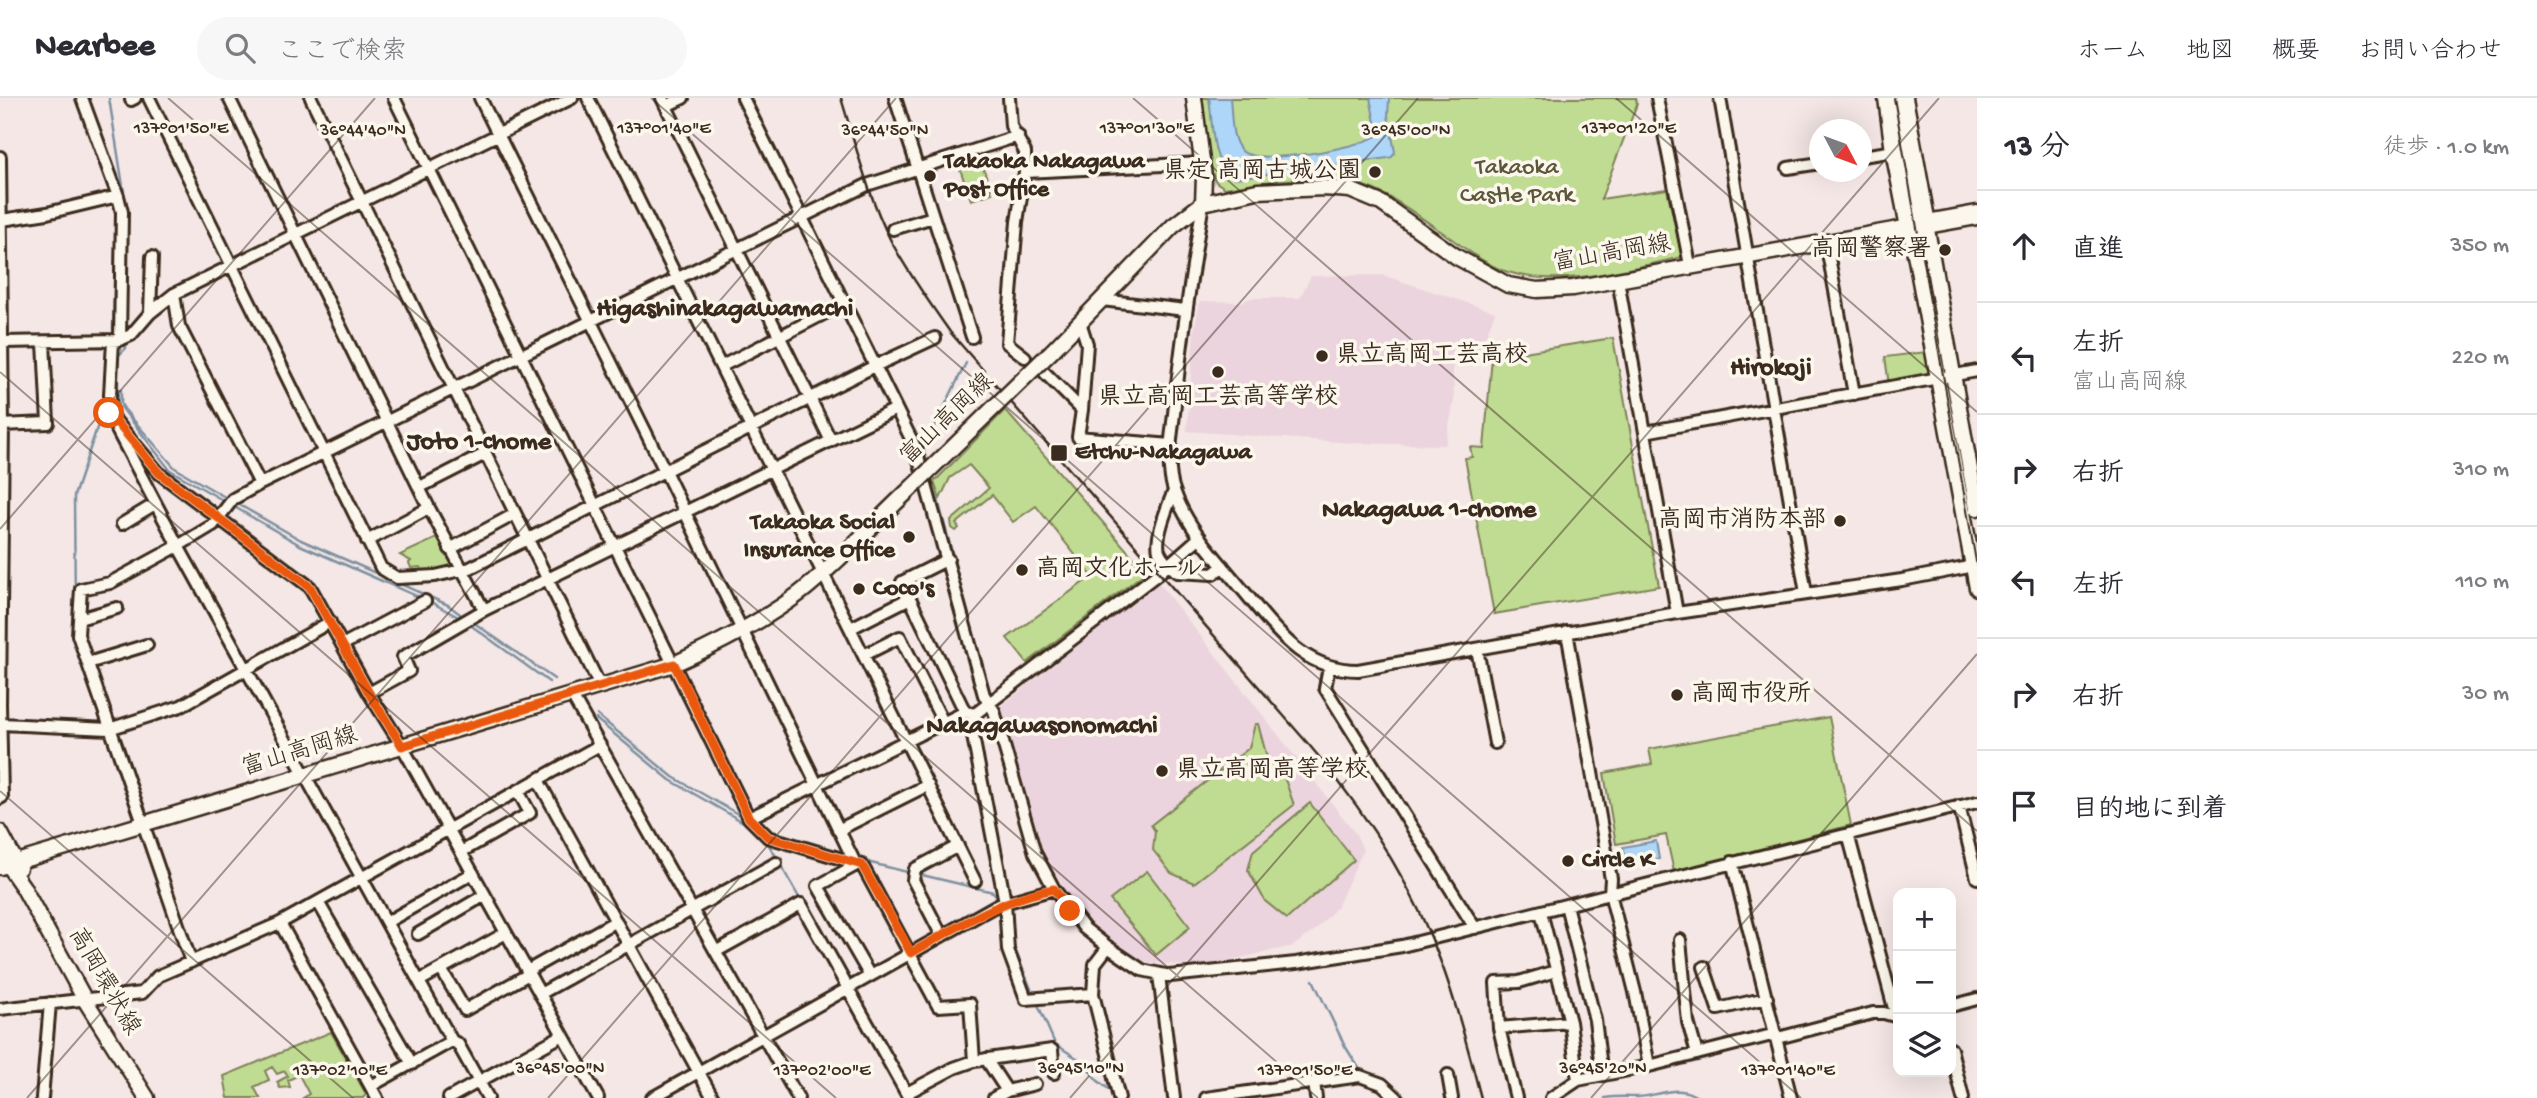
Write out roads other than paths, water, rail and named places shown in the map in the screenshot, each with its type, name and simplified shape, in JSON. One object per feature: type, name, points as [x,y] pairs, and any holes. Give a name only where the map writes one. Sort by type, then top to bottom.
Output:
[{"type":"highway","points":[[1888,98],[1895,151],[1918,225]]},
{"type":"highway","points":[[1903,98],[1918,225]]},
{"type":"highway","points":[[1918,225],[1977,215]]},
{"type":"main road","points":[[1194,98],[1202,163],[1203,203]]},
{"type":"main road","name":"富山高岡線","points":[[6,862],[144,824],[674,664],[719,644],[799,594],[823,573],[1052,351],[1173,226],[1203,203],[1258,191],[1350,190],[1381,203],[1457,257],[1508,285],[1537,290],[1563,289],[1618,280],[1918,225]]},
{"type":"main road","points":[[1918,225],[1946,377],[1977,588]]},
{"type":"main road","points":[[1946,377],[1977,508]]},
{"type":"main road","name":"高岡環状線","points":[[0,832],[6,862],[23,887],[85,1000],[147,1098]]},
{"type":"street","points":[[82,98],[113,198],[122,212],[116,340],[109,413],[159,473],[225,511],[310,587],[342,645],[372,691],[598,1098]]},
{"type":"street","points":[[149,98],[367,541],[381,568],[397,578],[435,576],[470,568],[935,338]]},
{"type":"street","points":[[229,98],[429,508],[484,610]]},
{"type":"street","points":[[311,98],[600,686]]},
{"type":"street","points":[[394,98],[752,822],[768,837],[862,865],[938,1006],[970,1004],[980,1060],[1007,1091]]},
{"type":"street","points":[[480,98],[857,864]]},
{"type":"street","points":[[2,342],[116,340],[131,335],[150,313],[174,294],[572,98]]},
{"type":"street","points":[[588,98],[975,881]]},
{"type":"street","points":[[683,98],[664,102],[831,441]]},
{"type":"street","points":[[743,98],[916,449],[988,705],[994,711],[1035,853],[1054,889],[1084,928],[1142,970],[1159,975],[1194,974],[1296,963],[1402,946],[1977,802]]},
{"type":"street","points":[[895,98],[972,337]]},
{"type":"street","points":[[1009,98],[1011,126],[1025,152],[1025,172],[1017,222],[1007,343],[1025,357]]},
{"type":"street","points":[[1657,98],[1690,265]]},
{"type":"street","points":[[1720,98],[1806,593]]},
{"type":"street","points":[[191,962],[144,824],[106,729],[78,635],[81,589],[110,583],[178,546],[260,484],[867,185],[1018,136]]},
{"type":"street","points":[[1872,154],[1895,151]]},
{"type":"street","points":[[0,157],[0,798]]},
{"type":"street","points":[[1025,172],[1202,163]]},
{"type":"street","points":[[1788,169],[1809,165]]},
{"type":"street","points":[[2,220],[113,198]]},
{"type":"street","points":[[1203,203],[1185,310],[1171,445],[1170,472],[1174,491],[1182,510],[1200,537],[1284,638],[1302,654],[1329,667],[1358,670],[1678,612],[1902,580],[1964,568],[1975,562]]},
{"type":"street","points":[[893,229],[933,217]]},
{"type":"street","points":[[1826,242],[1854,394]]},
{"type":"street","points":[[150,313],[152,257]]},
{"type":"street","points":[[1618,280],[1678,612]]},
{"type":"street","points":[[174,294],[179,326],[260,484]]},
{"type":"street","points":[[1102,300],[1185,310]]},
{"type":"street","points":[[722,366],[845,303]]},
{"type":"street","points":[[1080,322],[1087,344],[1078,437],[1171,445]]},
{"type":"street","points":[[2,425],[48,423],[44,342]]},
{"type":"street","points":[[1645,432],[1977,371]]},
{"type":"street","points":[[1045,373],[1082,410]]},
{"type":"street","points":[[372,691],[409,671],[403,657],[484,610],[896,409]]},
{"type":"street","points":[[114,421],[122,443],[178,546],[452,1041],[457,1044],[488,1098]]},
{"type":"street","points":[[419,487],[485,454]]},
{"type":"street","points":[[1174,491],[1165,513],[1158,548],[1177,572],[1213,573],[1223,566]]},
{"type":"street","points":[[122,524],[156,504]]},
{"type":"street","points":[[367,541],[429,508]]},
{"type":"street","points":[[450,549],[515,514]]},
{"type":"street","points":[[752,822],[816,785],[906,740],[988,705],[1200,537]]},
{"type":"street","points":[[948,559],[902,583],[970,713],[1003,905],[1007,950],[1026,999],[1093,994]]},
{"type":"street","points":[[851,628],[910,598]]},
{"type":"street","points":[[342,645],[425,601]]},
{"type":"street","points":[[79,619],[117,608]]},
{"type":"street","points":[[1,724],[106,729],[181,706],[330,622]]},
{"type":"street","points":[[1567,632],[1611,879],[1610,893],[1635,992],[1649,1066]]},
{"type":"street","points":[[864,655],[900,637],[943,722]]},
{"type":"street","points":[[88,663],[147,645]]},
{"type":"street","points":[[1477,649],[1495,743]]},
{"type":"street","points":[[1329,667],[1325,688],[1475,928]]},
{"type":"street","points":[[571,694],[798,1098]]},
{"type":"street","points":[[0,1009],[142,993],[158,976],[280,923],[600,746]]},
{"type":"street","points":[[538,780],[713,1098]]},
{"type":"street","points":[[838,830],[928,785]]},
{"type":"street","points":[[461,852],[530,813],[518,791]]},
{"type":"street","points":[[1959,806],[1977,878]]},
{"type":"street","points":[[1848,834],[1896,1014]]},
{"type":"street","points":[[942,936],[913,880],[915,869],[958,846]]},
{"type":"street","points":[[1732,862],[1791,1098]]},
{"type":"street","points":[[540,994],[776,863]]},
{"type":"street","points":[[857,864],[818,886],[870,976]]},
{"type":"street","points":[[387,922],[473,873]]},
{"type":"street","points":[[652,1098],[942,936],[1003,905],[1054,889]]},
{"type":"street","points":[[418,934],[485,895]]},
{"type":"street","points":[[318,902],[412,1064]]},
{"type":"street","points":[[716,951],[801,904],[908,1096],[954,1068],[980,1060],[1052,1050],[1054,1073]]},
{"type":"street","points":[[1566,905],[1595,1020],[1602,1075]]},
{"type":"street","points":[[1541,912],[1570,1022],[1578,1080]]},
{"type":"street","points":[[441,969],[465,1010],[616,921]]},
{"type":"street","points":[[280,923],[373,1094],[412,1064],[452,1041]]},
{"type":"street","points":[[419,981],[506,933]]},
{"type":"street","points":[[1680,940],[1688,1022],[1697,1054]]},
{"type":"street","points":[[1108,947],[1095,964],[1093,994],[1119,1098]]},
{"type":"street","points":[[1704,967],[1718,1009],[1767,998]]},
{"type":"street","points":[[1516,1098],[1499,1028],[1496,983],[1519,982],[1556,971]]},
{"type":"street","points":[[1159,975],[1174,1098]]},
{"type":"street","points":[[1956,1005],[1977,999]]},
{"type":"street","points":[[43,1098],[50,1003]]},
{"type":"street","points":[[1550,1098],[1578,1080],[1873,1013],[1893,1016]]},
{"type":"street","points":[[1499,1028],[1570,1022]]},
{"type":"street","points":[[449,1098],[563,1035]]},
{"type":"street","points":[[1956,1068],[1964,1098]]},
{"type":"street","points":[[1448,1075],[1452,1098]]},
{"type":"street","points":[[1206,1098],[1360,1076],[1382,1084],[1397,1098]]},
{"type":"street","points":[[1314,1082],[1316,1098]]},
{"type":"street","points":[[994,1098],[1007,1091],[1035,1084]]},
{"type":"water","points":[[1209,98],[1230,98],[1233,133],[1238,146],[1251,155],[1267,157],[1308,154],[1366,141],[1376,136],[1377,132],[1370,98],[1389,98],[1388,116],[1395,152],[1388,158],[1235,178],[1221,164],[1217,154]]},
{"type":"water","points":[[1656,841],[1659,859],[1626,865],[1623,847]]},
{"type":"waterway","points":[[109,98],[126,205]]},
{"type":"waterway","points":[[95,147],[110,194]]},
{"type":"waterway","points":[[112,201],[116,215],[113,330]]},
{"type":"waterway","points":[[126,335],[127,215]]},
{"type":"waterway","points":[[118,356],[126,348],[126,341]]},
{"type":"waterway","points":[[118,352],[118,416]]},
{"type":"waterway","points":[[921,454],[966,363]]},
{"type":"waterway","points":[[118,389],[121,390],[121,404],[124,409],[175,468],[230,500]]},
{"type":"waterway","points":[[121,407],[170,470],[226,502]]},
{"type":"waterway","points":[[75,604],[74,496],[101,416]]},
{"type":"waterway","points":[[930,480],[938,500],[989,692]]},
{"type":"waterway","points":[[236,503],[301,540],[448,605],[464,617]]},
{"type":"waterway","points":[[231,505],[300,545],[423,599]]},
{"type":"waterway","points":[[314,584],[331,614]]},
{"type":"waterway","points":[[429,601],[460,618]]},
{"type":"waterway","points":[[473,622],[554,679]]},
{"type":"waterway","points":[[336,623],[345,639]]},
{"type":"waterway","points":[[469,624],[549,682]]},
{"type":"waterway","points":[[348,644],[373,687]]},
{"type":"waterway","points":[[376,693],[381,702]]},
{"type":"waterway","points":[[597,715],[673,777],[743,817]]},
{"type":"waterway","points":[[596,719],[670,780],[750,826]]},
{"type":"waterway","points":[[766,840],[777,858]]},
{"type":"waterway","points":[[863,861],[911,873]]},
{"type":"waterway","points":[[780,864],[801,901]]},
{"type":"waterway","points":[[918,874],[993,892],[1000,900]]},
{"type":"waterway","points":[[1011,924],[1014,947],[1033,994]]},
{"type":"waterway","points":[[1313,980],[1345,1046],[1362,1073]]},
{"type":"waterway","points":[[1036,1000],[1055,1044],[1083,1062],[1097,1080],[1115,1094]]},
{"type":"waterway","points":[[1605,1098],[1638,1097],[1676,1091],[1684,1091],[1698,1098]]},
{"type":"tram line","points":[[1894,98],[1977,567]]},
{"type":"railway","points":[[841,98],[863,171],[883,224],[904,264],[950,332],[1310,746],[1350,796],[1386,850],[1417,906],[1442,965],[1481,1098]]},
{"type":"place","name":"県定 高岡古城公園","points":[[1375,172]]},
{"type":"place","name":"Takaoka Nakagawa Post Office","points":[[930,176]]},
{"type":"place","name":"高岡警察署","points":[[1945,250]]},
{"type":"place","name":"県立高岡工芸高校","points":[[1322,356]]},
{"type":"place","name":"県立高岡工芸高等学校","points":[[1218,372]]},
{"type":"place","name":"Etchu-Nakagawa","points":[[1059,453]]},
{"type":"place","name":"高岡市消防本部","points":[[1840,521]]},
{"type":"place","name":"Takaoka Social Insurance Office","points":[[909,537]]},
{"type":"place","name":"高岡文化ホール","points":[[1022,570]]},
{"type":"place","name":"Coco's","points":[[859,589]]},
{"type":"place","name":"高岡市役所","points":[[1677,695]]},
{"type":"place","name":"県立高岡高等学校","points":[[1162,771]]},
{"type":"place","name":"Circle K","points":[[1568,861]]},
{"type":"district","name":"Higashinakagawamachi","points":[[725,310]]},
{"type":"district","name":"Hirokoji","points":[[1771,369]]},
{"type":"district","name":"Joto 1-chome","points":[[479,443]]},
{"type":"district","name":"Nakagawa 1-chome","points":[[1429,511]]},
{"type":"district","name":"Nakagawasonomachi","points":[[1042,727]]},
{"type":"park label","name":"Takaoka Castle Park","points":[[1517,182]]}]
